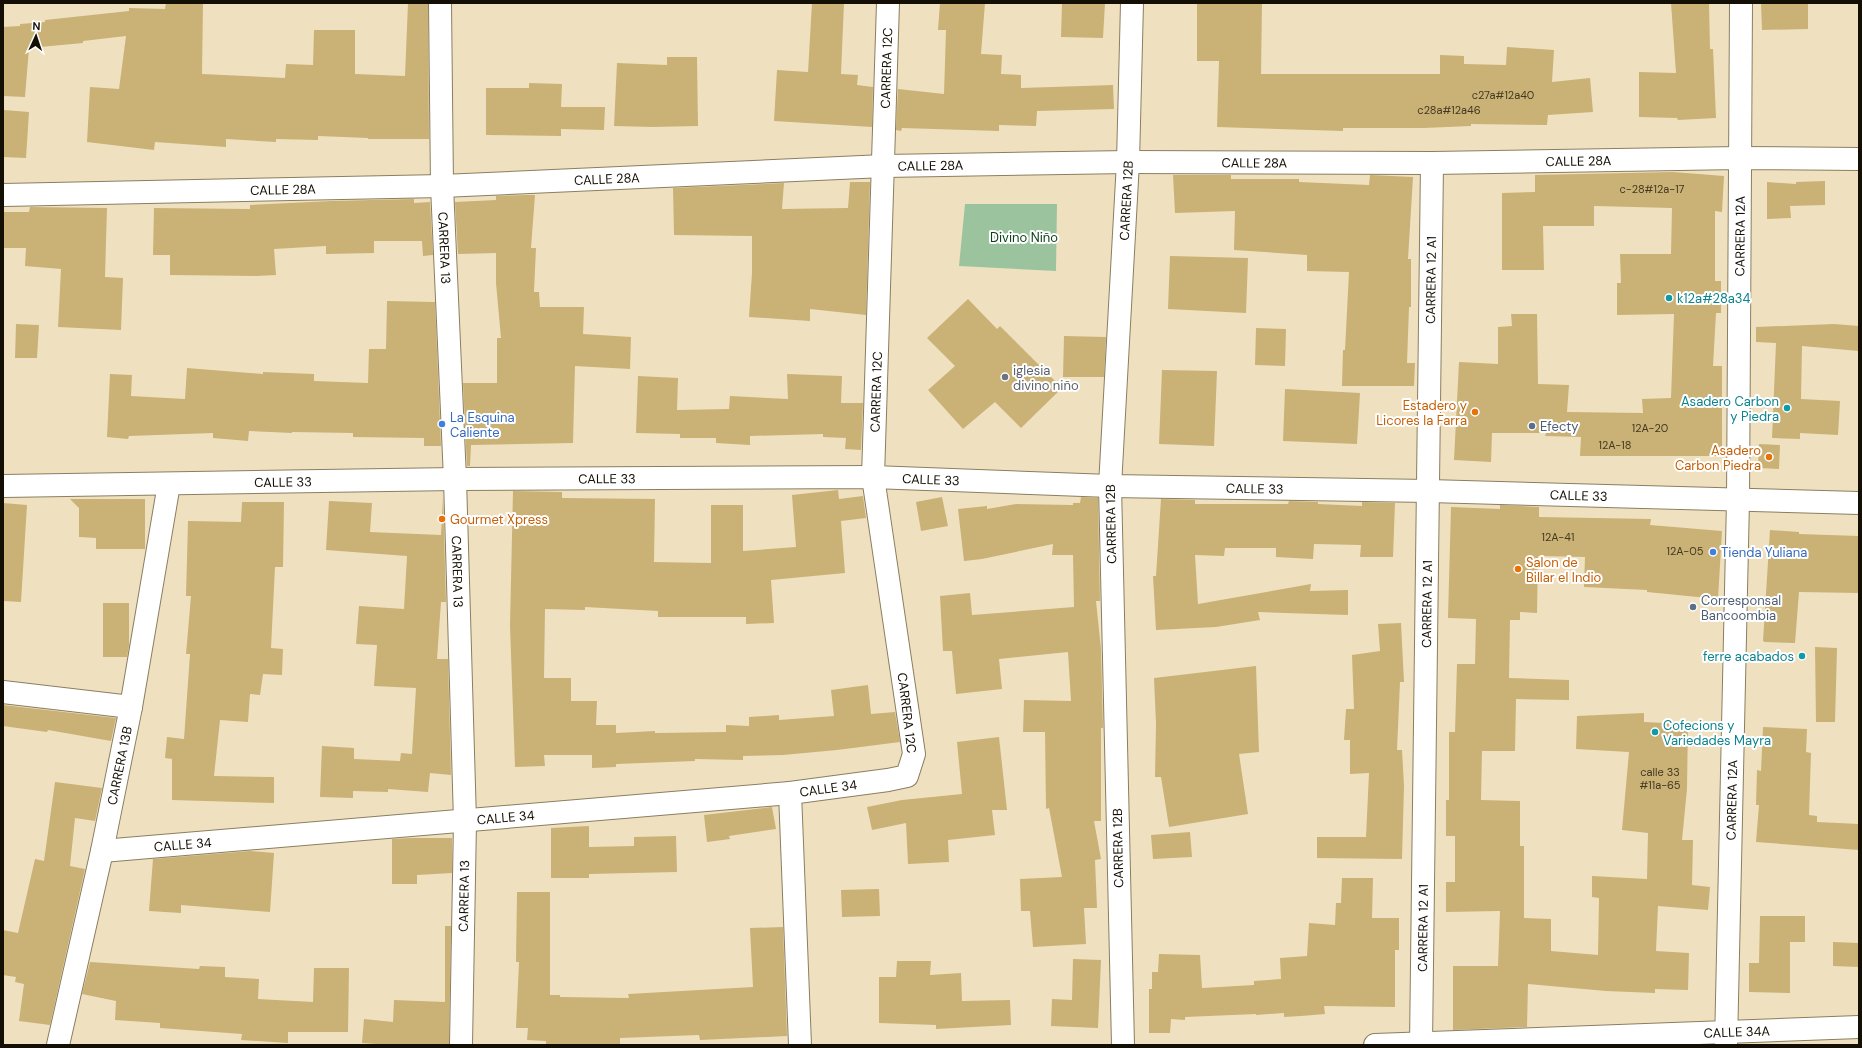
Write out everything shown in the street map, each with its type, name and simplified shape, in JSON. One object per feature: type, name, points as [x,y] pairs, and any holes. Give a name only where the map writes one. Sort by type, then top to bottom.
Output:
[{"type":"street","name":"CARRERA 13","points":[[440,3],[442,186],[455,479],[465,821],[461,1045]]},
{"type":"street","name":"CARRERA 12C","points":[[888,3],[873,477],[914,754],[907,776]]},
{"type":"street","name":"CARRERA 12B","points":[[1123,1045],[1110,486],[1128,162],[1132,3]]},
{"type":"street","name":"CARRERA 12A","points":[[1726,1039],[1738,500],[1741,3]]},
{"type":"street","name":"CALLE 28A","points":[[3,195],[442,186],[884,166],[1128,162],[1432,163],[1739,158],[1859,159]]},
{"type":"street","name":"CARRERA 12 A1","points":[[1421,1044],[1432,163]]},
{"type":"street","name":"CALLE 33","points":[[3,486],[455,479],[873,477],[1110,486],[1429,491],[1859,503]]},
{"type":"street","name":"CARRERA 13B","points":[[58,1045],[102,851],[131,706],[169,484]]},
{"type":"street","points":[[3,692],[131,706]]},
{"type":"street","name":"CALLE 34","points":[[102,851],[790,792],[888,780],[907,776]]},
{"type":"street","points":[[790,792],[800,1045]]},
{"type":"street","name":"CALLE 34A","points":[[1375,1045],[1726,1039],[1859,1027]]},
{"type":"green space","name":"Divino Niño","points":[[965,204],[1057,204],[1056,271],[959,266]]},
{"type":"building","points":[[166,3],[203,3],[202,74],[285,78],[286,64],[313,65],[314,30],[355,30],[355,74],[405,76],[408,3],[428,3],[429,139],[368,139],[318,136],[318,140],[276,139],[276,142],[226,139],[226,147],[155,142],[154,150],[87,142],[90,87],[119,89],[126,36],[83,41],[83,43],[29,48],[25,97],[3,96],[3,27],[45,22],[45,20],[129,11],[129,8],[165,9]]},
{"type":"building","points":[[812,3],[844,3],[841,74],[858,75],[857,85],[873,87],[872,127],[774,121],[777,70],[808,72]]},
{"type":"building","points":[[940,3],[985,3],[981,54],[1002,55],[1001,74],[1021,75],[1021,88],[1113,85],[1114,109],[1037,111],[1036,126],[999,125],[999,131],[902,128],[901,131],[896,130],[898,89],[944,94],[946,30],[938,30]]},
{"type":"building","points":[[1062,3],[1105,3],[1103,38],[1061,37]]},
{"type":"building","points":[[1197,3],[1262,3],[1261,74],[1440,74],[1440,55],[1464,56],[1464,64],[1506,65],[1507,47],[1554,50],[1552,82],[1590,78],[1593,112],[1548,115],[1547,125],[1471,124],[1471,126],[1424,128],[1343,128],[1343,131],[1217,127],[1219,61],[1197,61]]},
{"type":"building","points":[[1671,3],[1709,3],[1710,49],[1713,49],[1716,118],[1678,120],[1677,118],[1639,117],[1639,72],[1676,73]]},
{"type":"building","points":[[1761,3],[1808,3],[1808,29],[1762,30]]},
{"type":"building","points":[[667,57],[697,57],[698,126],[614,126],[617,63],[667,65]]},
{"type":"building","points":[[529,83],[562,84],[561,107],[605,107],[604,130],[561,129],[561,136],[486,135],[486,88],[529,88]]},
{"type":"building","points":[[4,110],[29,112],[26,158],[3,157]]},
{"type":"building","points":[[1673,172],[1724,176],[1722,212],[1715,211],[1715,281],[1721,281],[1721,313],[1716,313],[1713,366],[1722,366],[1722,456],[1580,456],[1581,437],[1545,436],[1546,433],[1492,433],[1491,462],[1454,460],[1459,362],[1498,364],[1498,327],[1512,326],[1511,314],[1537,314],[1538,384],[1569,385],[1567,412],[1643,413],[1642,399],[1671,398],[1674,314],[1617,315],[1617,283],[1621,283],[1620,254],[1671,254],[1672,208],[1594,206],[1594,226],[1543,226],[1544,270],[1502,270],[1502,193],[1535,192],[1535,175]]},
{"type":"building","points":[[1173,175],[1231,175],[1231,179],[1299,179],[1299,182],[1369,185],[1370,175],[1413,177],[1408,259],[1411,259],[1411,307],[1409,307],[1407,363],[1415,363],[1414,386],[1342,386],[1343,350],[1345,350],[1349,272],[1307,271],[1307,255],[1234,250],[1235,211],[1175,213]]},
{"type":"building","points":[[1825,181],[1825,205],[1790,206],[1791,218],[1767,219],[1767,182],[1796,184],[1796,182]]},
{"type":"building","points":[[850,182],[870,182],[866,315],[810,309],[810,321],[749,317],[752,273],[752,236],[674,235],[673,188],[784,183],[782,209],[848,208]]},
{"type":"building","points":[[535,195],[531,248],[536,248],[534,292],[539,292],[540,307],[584,307],[583,334],[631,337],[630,369],[575,366],[573,443],[471,445],[470,466],[467,466],[463,383],[497,383],[497,338],[501,338],[496,283],[496,253],[458,254],[455,202],[496,200],[496,196]]},
{"type":"building","points":[[414,199],[414,203],[430,202],[433,255],[423,256],[422,241],[374,241],[374,253],[326,254],[326,246],[274,249],[276,275],[256,276],[170,275],[170,255],[153,255],[154,208],[250,209],[250,205]]},
{"type":"building","points":[[30,207],[107,208],[105,277],[123,278],[121,330],[58,327],[61,269],[25,266],[26,248],[3,248],[3,212],[29,212]]},
{"type":"building","points":[[1170,256],[1248,258],[1246,313],[1168,309]]},
{"type":"building","points":[[968,299],[997,329],[1000,326],[1062,388],[1021,428],[995,402],[963,429],[928,390],[955,366],[927,338]]},
{"type":"building","points":[[387,301],[435,302],[441,446],[424,446],[424,438],[353,437],[353,433],[249,431],[248,441],[213,438],[213,433],[129,436],[128,439],[107,437],[110,374],[132,375],[131,396],[185,399],[187,368],[263,374],[263,372],[314,374],[314,381],[368,383],[369,349],[386,349]]},
{"type":"building","points":[[16,324],[39,325],[37,358],[15,358]]},
{"type":"building","points":[[1834,324],[1859,326],[1859,351],[1802,346],[1801,399],[1840,401],[1838,435],[1800,433],[1800,439],[1772,438],[1776,343],[1756,342],[1756,327]]},
{"type":"building","points":[[1256,328],[1286,329],[1285,366],[1255,365]]},
{"type":"building","points":[[1064,336],[1106,337],[1104,377],[1063,377]]},
{"type":"building","points":[[1162,370],[1217,371],[1214,446],[1159,444]]},
{"type":"building","points":[[787,374],[842,376],[841,403],[863,403],[861,450],[845,449],[846,438],[823,437],[823,434],[750,436],[750,445],[716,443],[716,438],[680,438],[680,434],[636,433],[638,376],[678,378],[677,410],[729,409],[730,396],[788,399]]},
{"type":"building","points":[[1285,389],[1360,393],[1357,444],[1283,441]]},
{"type":"building","name":"Asadero Carbon Piedra","points":[[1759,444],[1780,445],[1779,469],[1758,468]]},
{"type":"building","points":[[838,490],[839,499],[863,496],[866,518],[841,521],[845,573],[771,580],[774,623],[746,624],[746,617],[658,617],[658,611],[585,607],[585,610],[545,609],[544,678],[571,678],[571,701],[597,701],[596,725],[616,725],[616,733],[655,731],[655,733],[726,732],[726,725],[749,726],[749,717],[779,715],[779,720],[834,716],[831,690],[868,685],[871,714],[895,712],[900,742],[783,755],[743,756],[743,760],[695,759],[695,761],[616,764],[616,767],[592,768],[592,755],[544,755],[545,766],[515,767],[510,626],[513,491],[562,492],[562,498],[655,499],[654,562],[711,563],[711,505],[743,505],[743,551],[796,547],[792,495]]},
{"type":"building","points":[[443,497],[446,602],[441,602],[437,659],[448,659],[451,775],[430,773],[428,792],[388,789],[388,792],[353,791],[353,798],[320,797],[322,746],[354,748],[354,759],[400,761],[401,753],[412,754],[416,688],[374,686],[377,645],[356,644],[359,606],[404,609],[407,556],[326,550],[329,501],[372,503],[370,532],[441,535]]},
{"type":"building","points":[[942,497],[948,526],[921,531],[916,502]]},
{"type":"building","points":[[1081,497],[1098,498],[1100,601],[1096,601],[1101,649],[1103,728],[1101,728],[1101,821],[1094,821],[1101,859],[1095,860],[1097,908],[1084,908],[1086,944],[1033,947],[1030,911],[1021,911],[1020,879],[1062,877],[1049,808],[1046,809],[1045,732],[1023,732],[1024,700],[1071,701],[1068,652],[999,659],[1002,689],[956,694],[952,651],[943,651],[940,596],[970,593],[972,615],[1074,607],[1073,555],[1052,555],[1053,544],[982,559],[964,561],[958,509],[987,506],[987,509],[1016,504],[1073,505],[1073,503],[1080,503]]},
{"type":"building","points":[[70,499],[145,499],[145,549],[96,549],[96,538],[79,537],[79,508]]},
{"type":"building","points":[[1161,499],[1195,500],[1195,504],[1288,504],[1289,501],[1362,506],[1362,502],[1395,503],[1393,557],[1360,557],[1361,545],[1314,544],[1313,559],[1276,557],[1276,548],[1225,548],[1224,556],[1195,555],[1198,604],[1311,584],[1310,591],[1348,590],[1348,615],[1258,612],[1260,620],[1216,627],[1156,630],[1153,576],[1156,576]]},
{"type":"building","points":[[242,502],[284,502],[283,567],[275,567],[271,648],[283,649],[282,675],[263,674],[260,695],[250,694],[248,722],[220,720],[214,776],[274,777],[274,803],[172,800],[172,759],[165,758],[167,737],[184,739],[190,654],[186,654],[191,596],[186,596],[188,521],[241,522]]},
{"type":"building","points":[[3,503],[27,505],[21,602],[3,601]]},
{"type":"building","points":[[1500,505],[1539,507],[1539,517],[1651,519],[1650,525],[1722,531],[1718,599],[1647,592],[1647,590],[1584,587],[1585,557],[1538,556],[1537,613],[1520,612],[1520,620],[1510,620],[1509,678],[1569,680],[1569,700],[1516,699],[1515,751],[1482,751],[1481,800],[1520,801],[1520,846],[1524,846],[1524,918],[1551,919],[1551,951],[1598,955],[1599,898],[1592,897],[1592,876],[1647,879],[1648,833],[1622,830],[1629,752],[1576,749],[1577,716],[1644,713],[1644,722],[1688,724],[1687,789],[1682,840],[1693,840],[1692,885],[1710,887],[1708,910],[1658,906],[1656,951],[1689,953],[1688,990],[1655,989],[1655,993],[1606,991],[1528,984],[1527,1027],[1453,1030],[1453,966],[1498,966],[1500,911],[1446,912],[1446,882],[1455,882],[1455,836],[1446,836],[1446,800],[1449,800],[1449,732],[1455,732],[1457,664],[1475,664],[1476,619],[1448,618],[1451,507],[1500,509]]},
{"type":"building","points":[[1770,530],[1799,532],[1799,534],[1859,536],[1859,593],[1799,592],[1795,643],[1763,641]]},
{"type":"building","points":[[103,603],[129,603],[129,646],[127,657],[103,657]]},
{"type":"building","points":[[1401,623],[1404,682],[1400,682],[1397,750],[1402,750],[1404,786],[1402,859],[1317,858],[1317,837],[1366,837],[1369,773],[1350,774],[1350,740],[1344,740],[1346,709],[1354,709],[1352,655],[1380,651],[1378,624]]},
{"type":"building","points":[[1815,647],[1837,648],[1835,722],[1816,722]]},
{"type":"building","points":[[1256,666],[1259,752],[1239,754],[1248,814],[1169,827],[1161,777],[1155,777],[1156,724],[1154,678]]},
{"type":"building","points":[[3,705],[116,718],[111,741],[48,730],[47,732],[3,726]]},
{"type":"building","points":[[1763,727],[1807,729],[1806,752],[1811,753],[1809,815],[1817,816],[1817,822],[1859,824],[1859,850],[1756,842],[1759,805],[1756,805],[1757,770],[1761,771]]},
{"type":"building","points":[[999,737],[1007,810],[992,810],[995,835],[948,840],[949,862],[908,864],[906,823],[872,830],[867,807],[902,800],[962,794],[957,742]]},
{"type":"building","points":[[55,782],[102,788],[95,821],[75,818],[70,866],[85,869],[50,1025],[19,1021],[24,984],[15,982],[16,977],[3,975],[3,930],[18,933],[35,859],[44,861]]},
{"type":"building","points":[[772,807],[776,829],[729,836],[730,839],[707,842],[704,815]]},
{"type":"building","points":[[589,826],[589,847],[634,846],[634,837],[676,836],[677,872],[589,874],[589,878],[551,878],[551,828]]},
{"type":"building","points":[[1190,832],[1192,857],[1153,859],[1151,835]]},
{"type":"building","points":[[452,838],[452,873],[417,875],[417,884],[392,884],[392,839]]},
{"type":"building","points":[[250,851],[274,853],[270,912],[181,905],[181,913],[149,911],[153,859]]},
{"type":"building","points":[[1342,878],[1373,878],[1372,918],[1399,918],[1399,950],[1395,950],[1395,1007],[1324,1006],[1325,1014],[1284,1017],[1284,1013],[1185,1017],[1185,1020],[1171,1019],[1170,1033],[1149,1033],[1149,989],[1152,989],[1152,972],[1158,972],[1159,954],[1200,955],[1202,988],[1254,985],[1254,981],[1281,979],[1280,958],[1307,956],[1309,923],[1335,925],[1336,903],[1341,903]]},
{"type":"building","points":[[879,889],[880,916],[842,917],[841,890]]},
{"type":"building","points":[[517,892],[550,892],[550,995],[560,995],[560,997],[629,998],[628,994],[753,987],[750,928],[783,927],[787,1036],[700,1040],[699,1035],[620,1038],[620,1045],[546,1045],[546,1041],[527,1040],[528,1028],[516,1028],[519,962],[516,962]]},
{"type":"building","points":[[1760,916],[1805,916],[1805,942],[1790,942],[1790,993],[1749,992],[1749,963],[1759,963]]},
{"type":"building","points":[[445,926],[451,926],[449,1045],[391,1045],[362,1043],[364,1019],[393,1022],[394,1000],[445,1002]]},
{"type":"building","points":[[1833,942],[1859,943],[1859,967],[1833,966]]},
{"type":"building","points":[[1073,959],[1101,960],[1098,1028],[1051,1026],[1052,999],[1072,1000]]},
{"type":"building","points":[[897,961],[931,961],[930,975],[961,973],[962,1001],[1010,1000],[1011,1025],[936,1029],[936,1025],[879,1023],[879,977],[896,977]]},
{"type":"building","points":[[90,962],[199,969],[200,966],[225,967],[225,977],[259,979],[258,999],[313,1002],[314,968],[349,968],[348,1032],[288,1032],[288,1043],[241,1040],[242,1034],[160,1028],[160,1023],[115,1020],[116,1001],[82,994]]},
{"type":"place","name":"k12a#28a34","points":[[1669,298]]},
{"type":"place","name":"iglesia divino niño","points":[[1005,377]]},
{"type":"place","name":"Asadero Carbon y Piedra","points":[[1787,408]]},
{"type":"place","name":"Estadero y Licores la Farra","points":[[1475,412]]},
{"type":"place","name":"La Esquina Caliente","points":[[442,424]]},
{"type":"place","name":"Efecty","points":[[1532,426]]},
{"type":"place","name":"Asadero Carbon Piedra","points":[[1769,457]]},
{"type":"place","name":"Gourmet Xpress","points":[[442,519]]},
{"type":"place","name":"Tienda Yuliana","points":[[1713,552]]},
{"type":"place","name":"Salon de Billar el Indio","points":[[1518,569]]},
{"type":"place","name":"Corresponsal Bancoombia","points":[[1693,607]]},
{"type":"place","name":"ferre acabados","points":[[1802,656]]},
{"type":"place","name":"Cofecions y Variedades Mayra","points":[[1655,732]]}]
